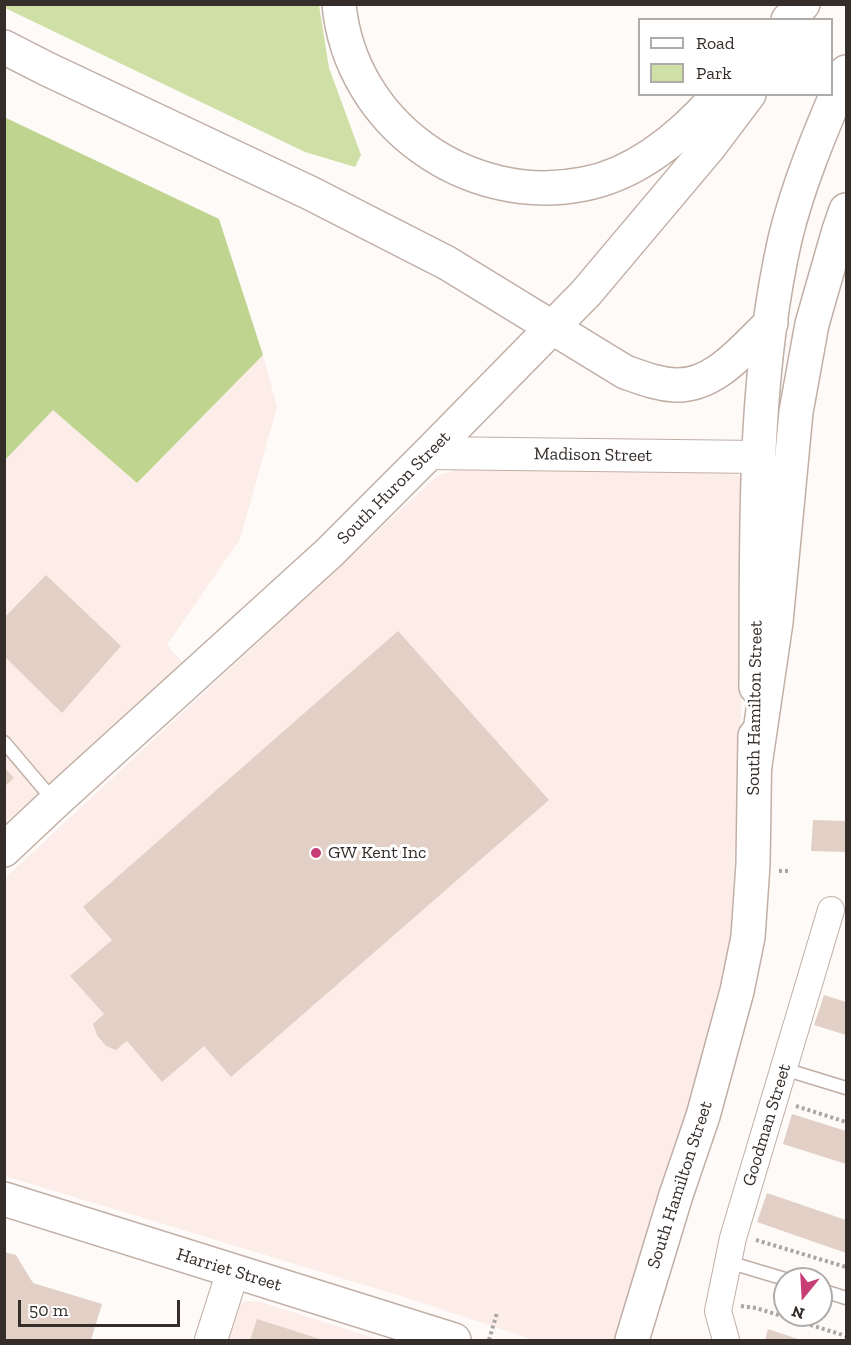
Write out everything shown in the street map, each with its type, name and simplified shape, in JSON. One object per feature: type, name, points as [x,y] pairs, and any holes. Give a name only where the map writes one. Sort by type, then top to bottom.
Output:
[{"type":"main road","points":[[339,4],[349,52],[367,88],[390,120],[417,145],[454,168],[500,184],[544,189],[585,184],[626,170],[663,147],[705,110],[716,96]]},
{"type":"main road","points":[[790,18],[803,4]]},
{"type":"main road","points":[[807,18],[817,4]]},
{"type":"main road","points":[[4,47],[330,203],[447,263],[625,372],[651,382],[677,385],[703,380],[720,370],[771,322]]},
{"type":"main road","name":"South Hamilton Street","points":[[632,1341],[676,1195],[703,1116],[737,991],[748,937],[755,765],[758,457],[762,395],[771,322],[789,228],[810,157],[846,72]]},
{"type":"main road","name":"South Huron Street","points":[[5,848],[330,552],[429,453],[551,326],[586,293],[709,147],[747,96]]},
{"type":"main road","points":[[755,765],[776,622],[796,412],[812,324],[838,230],[846,210]]},
{"type":"main road","name":"Harriet Street","points":[[4,1200],[454,1341]]},
{"type":"street","name":"Madison Street","points":[[429,453],[758,457]]},
{"type":"street","name":"Goodman Street","points":[[726,1341],[718,1311],[728,1262],[784,1069],[839,913]]},
{"type":"street","points":[[211,1341],[233,1272]]},
{"type":"lane","points":[[4,742],[55,802]]},
{"type":"lane","points":[[784,1069],[846,1088]]},
{"type":"lane","points":[[728,1262],[773,1275]]},
{"type":"path","points":[[777,871],[791,871]]},
{"type":"path","points":[[789,1104],[846,1122]]},
{"type":"path","points":[[748,1238],[846,1268]]},
{"type":"path","points":[[737,1314],[737,1306],[756,1308],[846,1336]]},
{"type":"path","points":[[489,1341],[497,1312]]},
{"type":"shaded area","points":[[263,355],[277,407],[240,539],[167,645],[184,664],[133,713],[5,823],[5,460],[53,410],[137,483]]},
{"type":"shaded area","points":[[460,468],[729,469],[739,476],[744,487],[749,535],[729,950],[698,1077],[616,1340],[534,1340],[417,1301],[5,1176],[5,878],[437,476]]},
{"type":"shaded area","points":[[247,1301],[261,1302],[380,1340],[221,1340],[235,1305]]},
{"type":"green space","points":[[4,5],[319,5],[329,68],[361,155],[355,167],[305,152],[5,8]]},
{"type":"green space","points":[[4,117],[219,219],[263,355],[137,483],[53,410],[5,460]]},
{"type":"building","points":[[46,575],[121,646],[62,713],[4,656],[4,618]]},
{"type":"building","name":"GW Kent Inc","points":[[398,631],[549,800],[231,1077],[204,1046],[162,1082],[127,1041],[116,1050],[106,1046],[97,1035],[93,1024],[104,1014],[70,976],[112,940],[83,907]]},
{"type":"building","points":[[4,767],[14,778],[4,787]]},
{"type":"building","points":[[813,820],[846,821],[846,852],[811,851]]},
{"type":"building","points":[[824,995],[846,1002],[846,1035],[814,1025]]},
{"type":"building","points":[[792,1114],[846,1131],[846,1164],[783,1144]]},
{"type":"building","points":[[767,1193],[846,1220],[846,1253],[757,1222]]},
{"type":"building","points":[[4,1252],[16,1255],[33,1283],[102,1304],[91,1340],[4,1340]]},
{"type":"building","points":[[257,1319],[323,1340],[250,1340]]},
{"type":"building","points":[[768,1329],[801,1340],[765,1340]]},
{"type":"place","name":"GW Kent Inc","points":[[316,853]]}]
